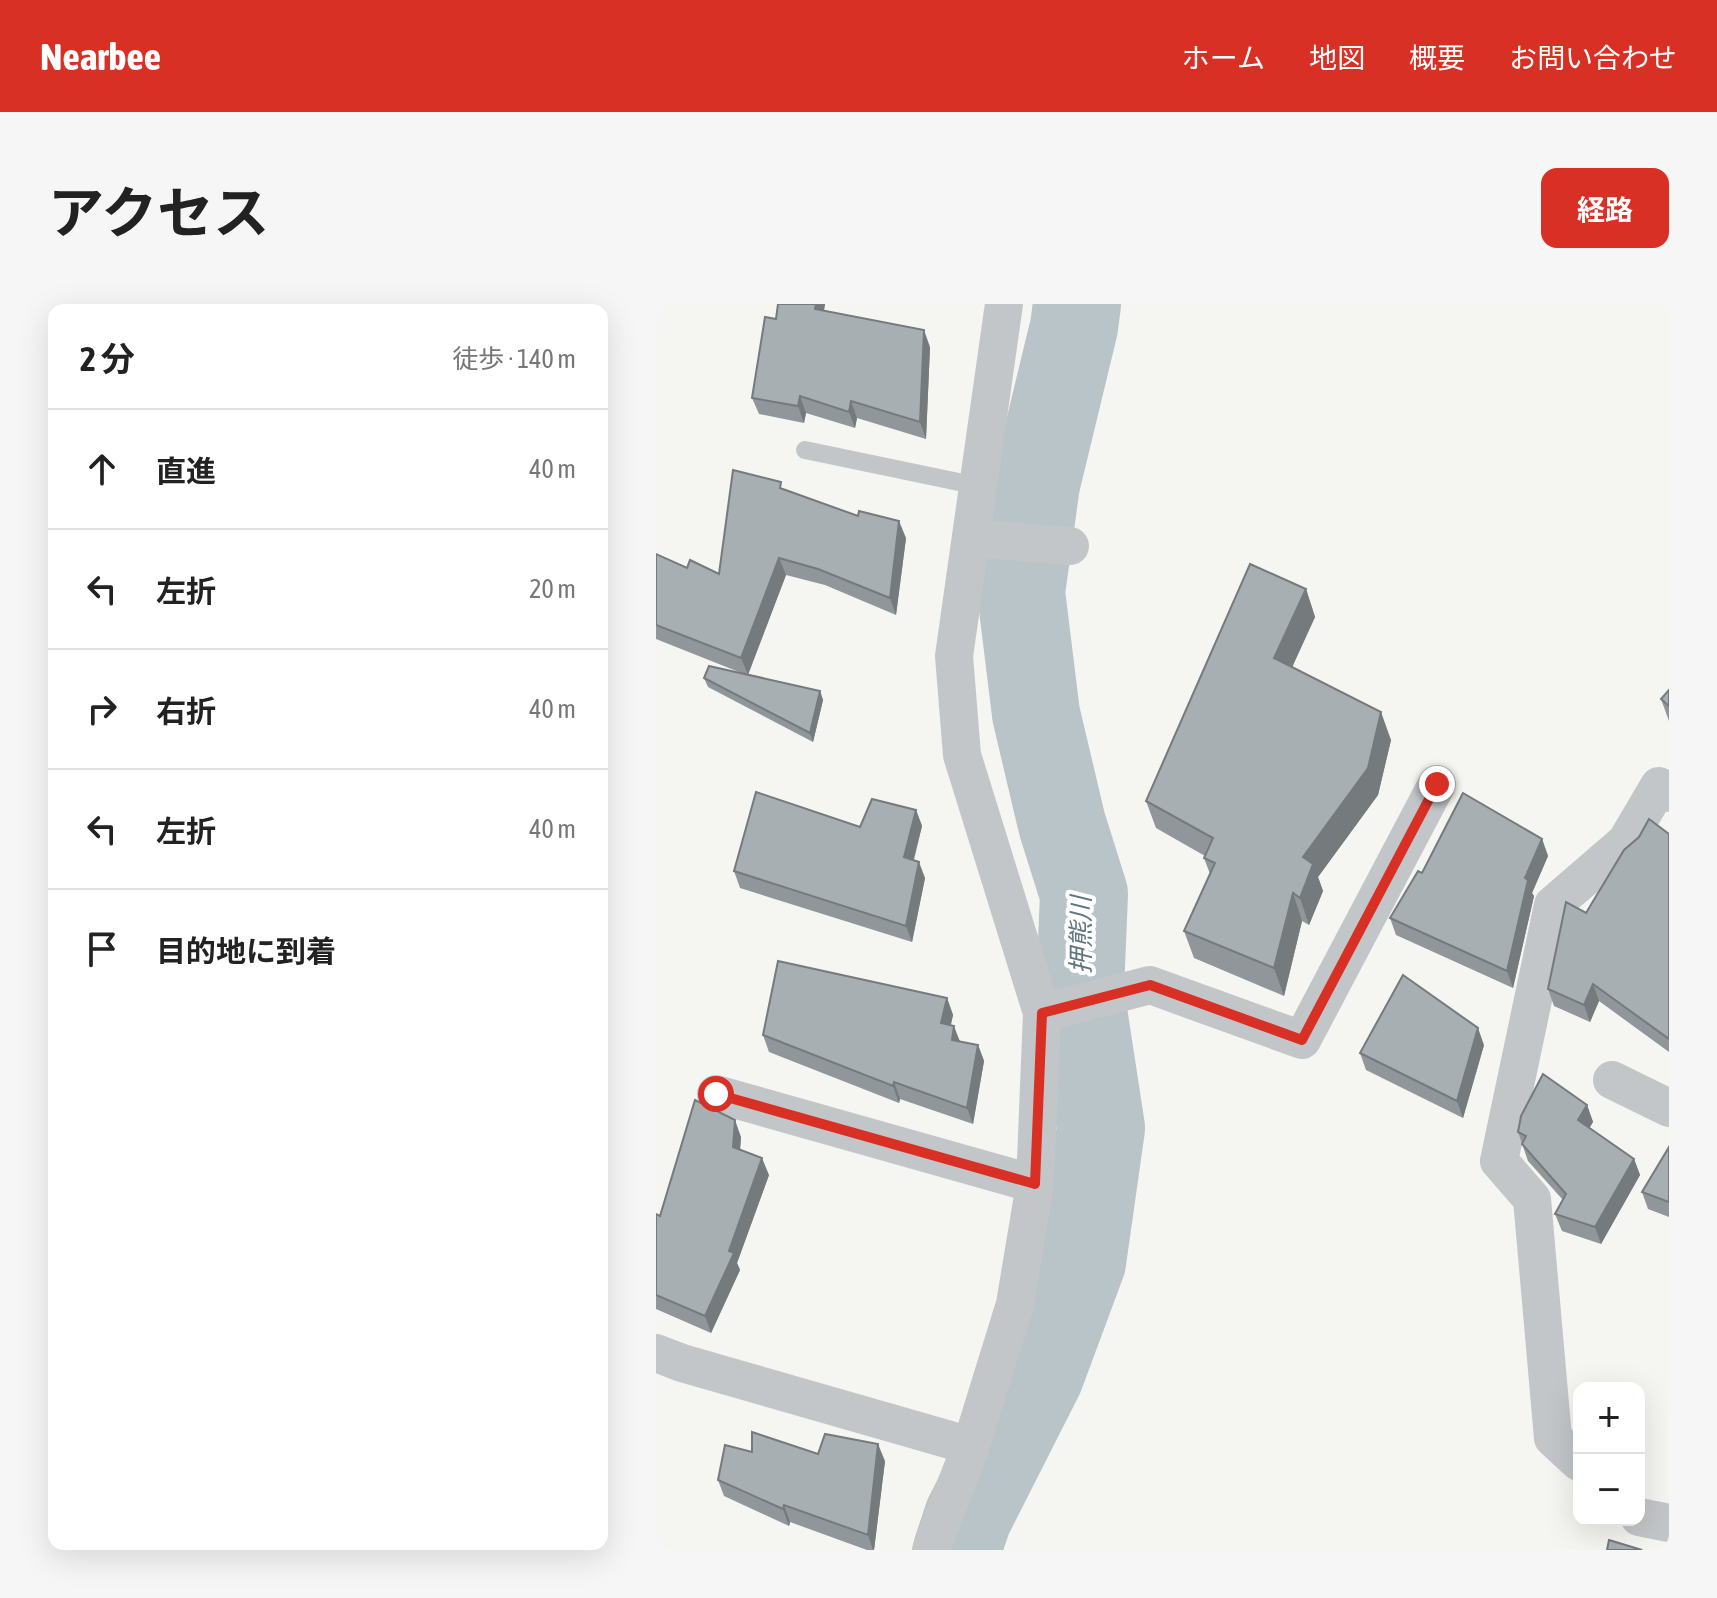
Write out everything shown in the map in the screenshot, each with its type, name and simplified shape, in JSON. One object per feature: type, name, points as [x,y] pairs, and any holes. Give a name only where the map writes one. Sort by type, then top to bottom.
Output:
[{"type":"street","points":[[931,1550],[971,1446],[1015,1304],[1035,1184],[1042,1013],[962,755],[954,656],[1004,304]]},
{"type":"street","points":[[971,538],[1070,546]]},
{"type":"street","points":[[1042,1013],[1150,985],[1302,1040],[1437,784]]},
{"type":"street","points":[[1573,1456],[1553,1438],[1532,1199],[1499,1161],[1553,905],[1626,842],[1659,786],[1669,793]]},
{"type":"street","points":[[1612,1080],[1669,1108]]},
{"type":"street","points":[[716,1094],[1035,1184]]},
{"type":"street","points":[[656,1353],[971,1446]]},
{"type":"street","points":[[1645,1518],[1669,1523]]},
{"type":"lane","points":[[805,450],[978,486]]},
{"type":"building","points":[[778,304],[816,304],[815,309],[924,330],[920,422],[851,401],[849,412],[800,396],[798,406],[752,398],[765,317],[776,319]]},
{"type":"building","points":[[733,470],[781,482],[780,488],[858,516],[859,511],[899,521],[890,598],[818,569],[779,558],[741,658],[656,625],[656,554],[687,568],[690,560],[719,574]]},
{"type":"building","points":[[1250,564],[1306,589],[1274,658],[1381,712],[1368,768],[1303,857],[1313,864],[1300,898],[1293,893],[1274,968],[1184,931],[1215,863],[1204,858],[1213,838],[1146,801]]},
{"type":"building","points":[[709,666],[820,691],[810,733],[704,678]]},
{"type":"building","points":[[1669,690],[1669,706],[1661,699]]},
{"type":"building","points":[[756,792],[860,827],[872,799],[916,810],[904,857],[919,862],[906,926],[734,871]]},
{"type":"building","points":[[1463,793],[1542,839],[1525,878],[1528,880],[1507,971],[1390,918],[1418,871],[1422,873]]},
{"type":"building","points":[[1649,819],[1669,834],[1669,1039],[1593,984],[1584,1005],[1548,989],[1566,902],[1586,913],[1624,850],[1639,837]]},
{"type":"building","points":[[778,961],[947,998],[941,1023],[954,1026],[952,1040],[978,1045],[967,1108],[894,1082],[893,1086],[763,1035]]},
{"type":"building","points":[[1403,975],[1478,1028],[1457,1101],[1360,1053]]},
{"type":"building","points":[[1543,1074],[1587,1105],[1578,1120],[1634,1159],[1595,1227],[1555,1214],[1566,1194],[1522,1144],[1526,1136],[1518,1132],[1521,1116]]},
{"type":"building","points":[[695,1100],[735,1120],[733,1147],[762,1158],[729,1251],[734,1253],[705,1316],[656,1295],[656,1214],[660,1216]]},
{"type":"building","points":[[1669,1147],[1669,1202],[1642,1192]]},
{"type":"building","points":[[752,1432],[818,1454],[825,1434],[878,1444],[868,1535],[784,1505],[783,1509],[718,1480],[725,1445],[752,1452]]},
{"type":"building","points":[[1609,1540],[1642,1550],[1607,1550]]},
{"type":"waterway","name":"押熊川","points":[[957,1550],[968,1517],[1040,1375],[1082,1262],[1101,1128],[1080,991],[1084,894],[1062,824],[1036,714],[1021,592],[1036,484],[1077,304]]},
{"type":"route","points":[[716,1094],[1035,1184],[1042,1013],[1150,985],[1302,1040],[1437,784]]}]
